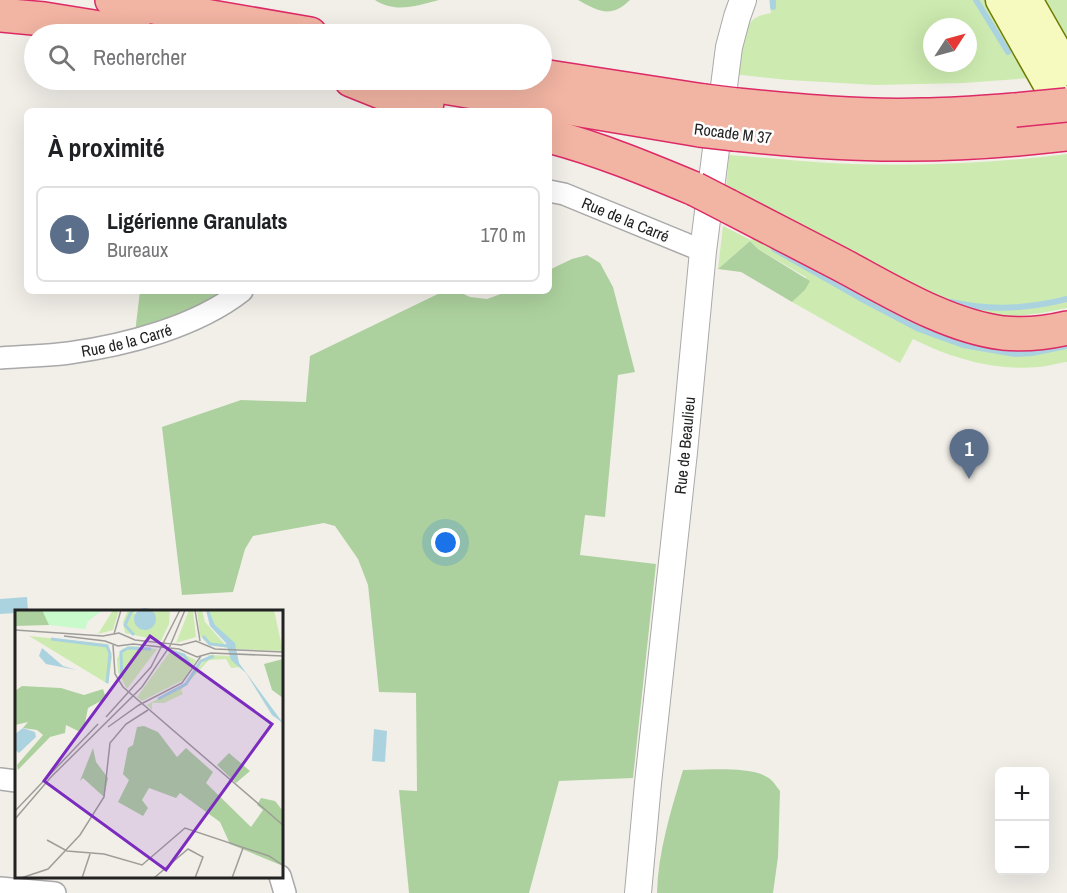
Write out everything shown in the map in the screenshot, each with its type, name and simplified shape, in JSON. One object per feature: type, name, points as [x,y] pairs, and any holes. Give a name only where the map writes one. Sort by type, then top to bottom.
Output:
[{"type":"highway","points":[[112,0],[252,24]]},
{"type":"highway","points":[[0,15],[71,24]]},
{"type":"highway","name":"Rocade M 37","points":[[552,78],[702,115]]},
{"type":"highway","points":[[376,90],[445,108]]},
{"type":"highway","name":"Rocade M 37","points":[[488,90],[736,120],[820,112],[922,115],[1023,124],[1067,134]]},
{"type":"highway","name":"Rocade M 37","points":[[1023,124],[1067,105]]},
{"type":"highway","points":[[552,137],[695,189],[894,293],[955,321],[1001,333],[1040,333],[1067,328]]},
{"type":"main road","points":[[1001,0],[1067,117]]},
{"type":"main road","points":[[1027,0],[1067,70]]},
{"type":"street","name":"Rue de Beaulieu","points":[[638,893],[703,251],[729,47],[743,0]]},
{"type":"street","name":"Rue de la Carré","points":[[552,192],[564,194],[703,251]]},
{"type":"street","name":"Rue de la Carré","points":[[0,357],[68,353],[134,341],[198,318],[237,294]]},
{"type":"street","points":[[0,779],[15,782]]},
{"type":"street","points":[[281,878],[285,893]]},
{"type":"street","points":[[0,888],[55,893]]},
{"type":"green space","points":[[375,0],[439,0],[415,6],[391,7]]},
{"type":"green space","points":[[578,0],[630,0],[617,10],[604,11]]},
{"type":"green space","points":[[769,0],[985,0],[1031,78],[964,83],[876,85],[733,74],[748,26],[758,17],[771,13]]},
{"type":"green space","points":[[1040,0],[1067,0],[1067,48]]},
{"type":"green space","points":[[1067,154],[1067,308],[1015,316],[967,314],[726,189],[729,155],[829,163],[919,165]]},
{"type":"green space","points":[[723,226],[751,240],[755,235],[916,320],[1067,341],[1067,362],[1023,368],[991,365],[959,358],[913,339],[900,363],[792,302],[805,290],[806,277],[758,249],[750,241],[718,269]]},
{"type":"green space","points":[[750,241],[758,249],[810,281],[805,290],[792,302],[741,272],[718,269]]},
{"type":"green space","points":[[587,255],[600,263],[613,287],[635,372],[618,375],[605,517],[585,515],[580,555],[656,564],[633,778],[559,781],[529,893],[409,893],[399,790],[417,791],[416,693],[379,692],[368,585],[358,559],[335,526],[324,523],[253,536],[245,549],[233,592],[182,595],[162,427],[241,400],[306,402],[310,356],[438,294],[464,294],[487,299],[501,294],[552,294],[552,269]]},
{"type":"green space","points":[[140,294],[232,294],[134,341]]},
{"type":"green space","points":[[683,770],[750,771],[769,778],[780,791],[778,857],[773,893],[657,893],[663,846]]},
{"type":"water","points":[[27,597],[28,610],[15,610],[15,613],[0,614],[0,599]]},
{"type":"water","points":[[374,729],[387,731],[385,762],[372,761]]},
{"type":"waterway","points":[[773,0],[773,7]]},
{"type":"waterway","points":[[976,0],[1008,52]]},
{"type":"waterway","points":[[774,249],[919,329],[963,345],[1015,354],[1067,346]]},
{"type":"waterway","points":[[951,302],[980,307],[1009,308],[1067,299]]},
{"type":"place","name":"Ligérienne Granulats","points":[[969,479]]}]
